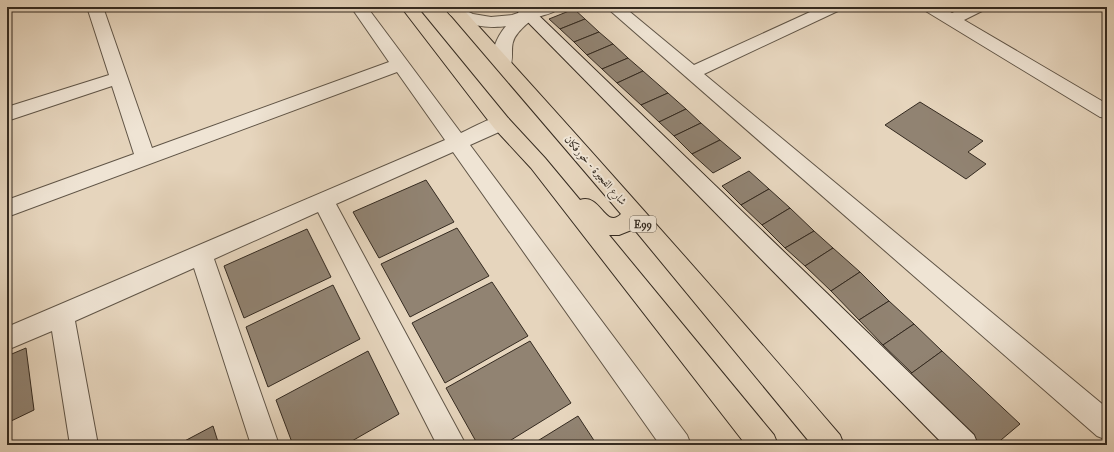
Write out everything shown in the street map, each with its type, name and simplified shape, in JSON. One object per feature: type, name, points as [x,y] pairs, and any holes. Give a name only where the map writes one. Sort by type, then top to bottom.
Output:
[{"type":"highway","points":[[409,7],[502,123],[538,163],[764,445]]},
{"type":"highway","name":"شارع الفجيرة - خورفكان","points":[[454,9],[633,212],[830,445]]},
{"type":"highway","points":[[538,163],[556,174],[599,221],[607,226],[616,227],[625,225],[631,219],[633,212]]},
{"type":"street","points":[[95,7],[145,158]]},
{"type":"street","points":[[359,7],[677,445]]},
{"type":"street","points":[[454,9],[466,18],[491,23],[513,21],[525,11],[551,7]]},
{"type":"street","points":[[614,7],[1107,426]]},
{"type":"street","points":[[691,73],[834,7]]},
{"type":"street","points":[[930,7],[1107,112]]},
{"type":"street","points":[[952,20],[978,7]]},
{"type":"street","points":[[503,64],[501,53],[503,42],[525,11]]},
{"type":"street","points":[[525,11],[964,445]]},
{"type":"street","points":[[7,209],[400,64]]},
{"type":"street","points":[[7,114],[118,78]]},
{"type":"street","points":[[7,339],[502,123]]},
{"type":"street","points":[[323,201],[452,445]]},
{"type":"street","points":[[201,254],[265,445]]},
{"type":"street","points":[[62,315],[84,445]]},
{"type":"building","points":[[574,9],[585,19],[560,29],[549,19]]},
{"type":"building","points":[[585,19],[599,32],[574,42],[560,29]]},
{"type":"building","points":[[599,32],[613,44],[587,55],[574,42]]},
{"type":"building","points":[[613,44],[628,58],[602,69],[587,55]]},
{"type":"building","points":[[628,58],[643,71],[617,83],[602,69]]},
{"type":"building","points":[[643,71],[668,93],[641,105],[617,83]]},
{"type":"building","points":[[668,93],[686,109],[659,122],[641,105]]},
{"type":"building","points":[[920,102],[983,141],[968,152],[986,164],[966,179],[885,125]]},
{"type":"building","points":[[686,109],[701,123],[674,136],[659,122]]},
{"type":"building","points":[[701,123],[720,140],[692,154],[674,136]]},
{"type":"building","points":[[720,140],[741,158],[713,173],[692,154]]},
{"type":"building","points":[[749,171],[769,189],[741,205],[722,186]]},
{"type":"building","points":[[426,180],[454,222],[379,258],[353,212]]},
{"type":"building","points":[[769,189],[790,208],[762,225],[741,205]]},
{"type":"building","points":[[790,208],[814,231],[785,248],[762,225]]},
{"type":"building","points":[[457,228],[489,276],[410,317],[381,264]]},
{"type":"building","points":[[307,229],[331,277],[244,318],[224,266]]},
{"type":"building","points":[[814,231],[833,248],[805,266],[785,248]]},
{"type":"building","points":[[833,248],[860,272],[831,291],[805,266]]},
{"type":"building","points":[[860,272],[889,301],[859,320],[831,291]]},
{"type":"building","points":[[492,282],[528,336],[445,383],[412,323]]},
{"type":"building","points":[[333,285],[360,339],[268,387],[246,327]]},
{"type":"building","points":[[889,301],[914,324],[883,345],[859,320]]},
{"type":"building","points":[[914,324],[942,351],[912,373],[883,345]]},
{"type":"building","points":[[530,341],[571,403],[503,445],[478,445],[446,388]]},
{"type":"building","points":[[26,348],[34,410],[7,423],[7,356]]},
{"type":"building","points":[[368,351],[399,414],[345,445],[293,445],[276,400]]},
{"type":"building","points":[[942,351],[1020,424],[995,445],[966,445],[902,380]]},
{"type":"building","points":[[578,416],[597,445],[531,445]]},
{"type":"building","points":[[213,426],[219,445],[177,445]]}]
